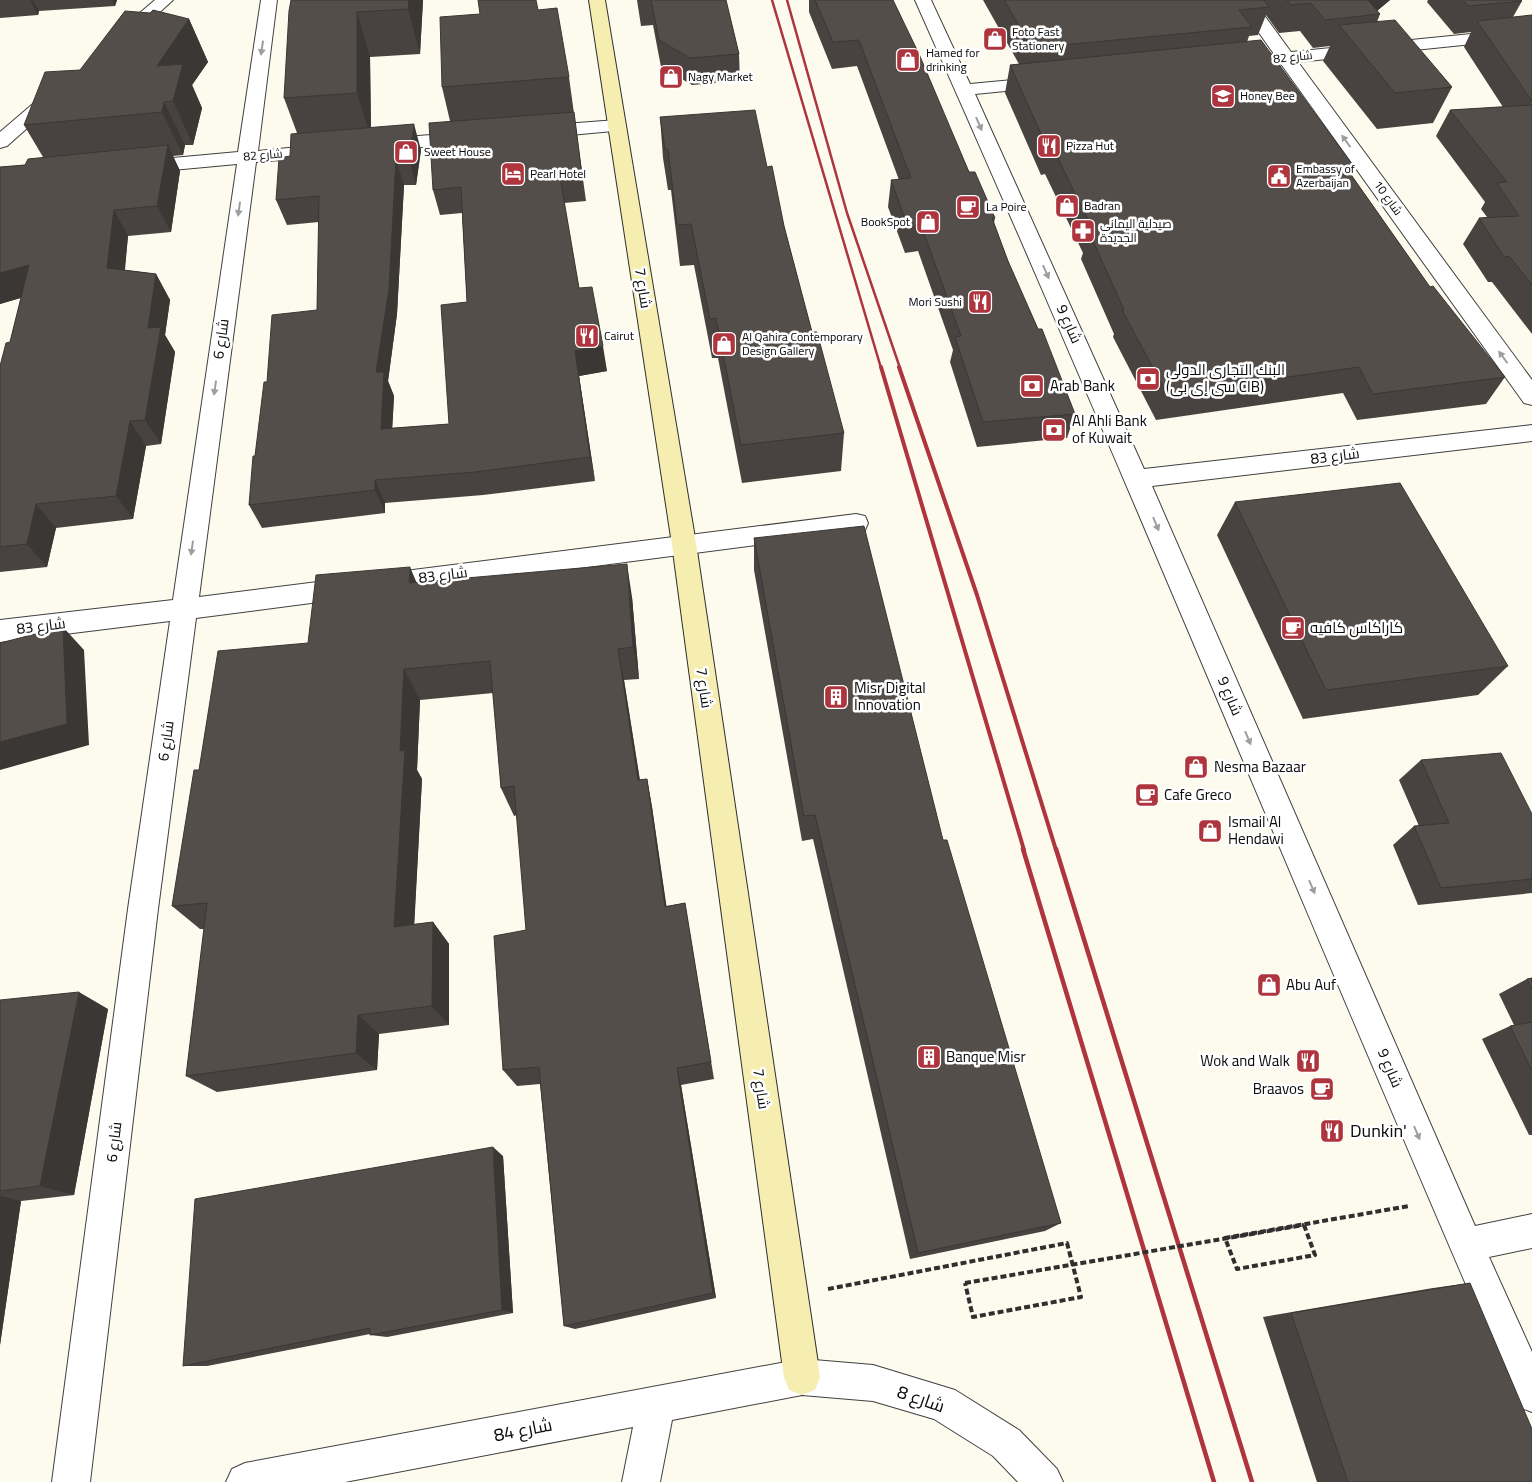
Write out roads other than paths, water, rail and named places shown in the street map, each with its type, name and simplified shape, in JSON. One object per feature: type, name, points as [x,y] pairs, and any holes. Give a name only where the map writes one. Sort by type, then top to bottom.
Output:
[{"type":"street","points":[[105,52],[165,0]]},
{"type":"street","name":"شارع 6","points":[[71,1482],[143,909],[269,0]]},
{"type":"street","name":"شارع 7","points":[[596,0],[684,544],[802,1377]]},
{"type":"street","name":"شارع 9","points":[[923,0],[1040,258],[1137,480],[1446,1200],[1532,1394]]},
{"type":"street","name":"شارع 10","points":[[1244,0],[1532,397]]},
{"type":"street","name":"شارع 82","points":[[1218,65],[1532,33]]},
{"type":"street","points":[[963,90],[1061,80]]},
{"type":"street","points":[[0,142],[67,84]]},
{"type":"street","points":[[519,134],[617,126]]},
{"type":"street","points":[[364,147],[490,136]]},
{"type":"street","name":"شارع 82","points":[[118,169],[344,148]]},
{"type":"street","name":"شارع 83","points":[[1137,480],[1532,433]]},
{"type":"street","name":"شارع 83","points":[[0,631],[856,523]]},
{"type":"street","points":[[1466,1245],[1532,1231]]},
{"type":"street","name":"شارع 84","points":[[245,1482],[802,1377]]},
{"type":"street","name":"شارع 8","points":[[802,1377],[873,1383],[942,1403],[1006,1443],[1044,1482]]},
{"type":"street","points":[[640,1482],[656,1406]]},
{"type":"railway","points":[[772,0],[881,368]]},
{"type":"railway","points":[[787,0],[847,213],[900,368]]},
{"type":"railway","points":[[881,367],[1024,850]]},
{"type":"railway","points":[[899,367],[977,595],[1056,850]]},
{"type":"railway","points":[[1023,849],[1214,1482]]},
{"type":"railway","points":[[1056,849],[1252,1482]]},
{"type":"place","name":"Foto Fast Stationery","points":[[995,39]]},
{"type":"place","name":"Hamed for drinking","points":[[908,60]]},
{"type":"place","name":"Nagy Market","points":[[671,77]]},
{"type":"place","name":"Honey Bee","points":[[1223,96]]},
{"type":"place","name":"Pizza Hut","points":[[1049,146]]},
{"type":"place","name":"Sweet House","points":[[406,152]]},
{"type":"place","name":"Pearl Hotel","points":[[513,174]]},
{"type":"place","name":"Embassy of Azerbaijan","points":[[1279,176]]},
{"type":"place","name":"Badran","points":[[1067,206]]},
{"type":"place","name":"La Poire","points":[[968,207]]},
{"type":"place","name":"BookSpot","points":[[928,222]]},
{"type":"place","name":"صيدلية اليماني الجديدة","points":[[1083,231]]},
{"type":"place","name":"Mori Sushi","points":[[980,302]]},
{"type":"place","name":"Cairut","points":[[587,336]]},
{"type":"place","name":"Al Qahira Contemporary Design Gallery","points":[[724,344]]},
{"type":"place","name":"البنك التجارى الدولى (سى إى بى CIB)","points":[[1148,379]]},
{"type":"place","name":"Arab Bank","points":[[1032,386]]},
{"type":"place","name":"Al Ahli Bank of Kuwait","points":[[1054,430]]},
{"type":"place","name":"كاراكاس كافيه","points":[[1293,628]]},
{"type":"place","name":"Misr Digital Innovation","points":[[836,697]]},
{"type":"place","name":"Nesma Bazaar","points":[[1196,767]]},
{"type":"place","name":"Cafe Greco","points":[[1147,795]]},
{"type":"place","name":"Ismail Al Hendawi","points":[[1210,831]]},
{"type":"place","name":"Abu Auf","points":[[1269,985]]},
{"type":"place","name":"Banque Misr","points":[[929,1057]]},
{"type":"place","name":"Wok and Walk","points":[[1308,1061]]},
{"type":"place","name":"Braavos","points":[[1322,1089]]},
{"type":"place","name":"Dunkin'","points":[[1332,1131]]}]
